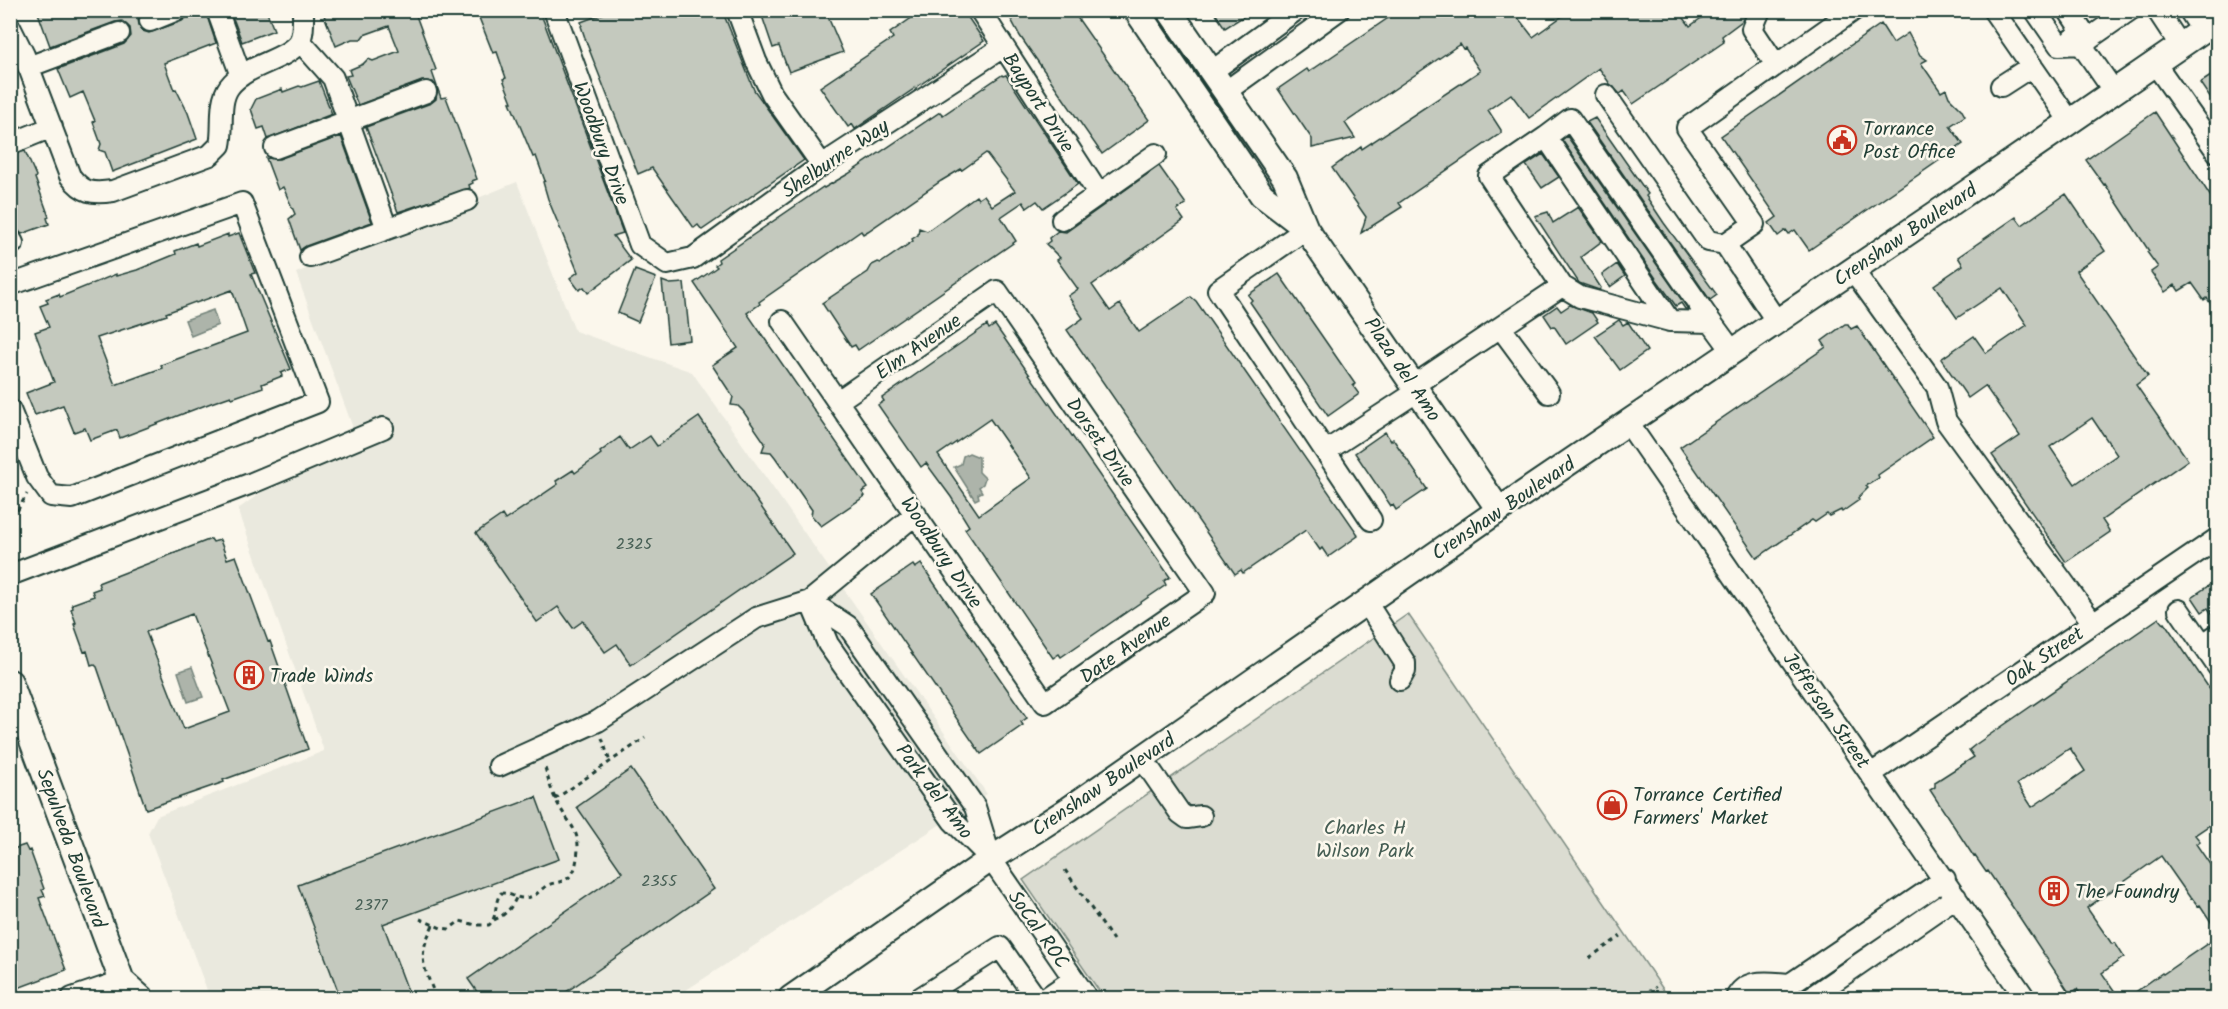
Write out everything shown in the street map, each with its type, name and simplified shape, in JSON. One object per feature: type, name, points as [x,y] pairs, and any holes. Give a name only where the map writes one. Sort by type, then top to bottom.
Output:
[{"type":"main road","name":"Plaza del Amo","points":[[1136,10],[1262,195],[1306,229]]},
{"type":"main road","name":"Plaza del Amo","points":[[1168,10],[1285,178],[1306,229],[1499,510]]},
{"type":"main road","name":"Crenshaw Boulevard","points":[[791,999],[1499,510],[2180,45],[2203,20]]},
{"type":"main road","points":[[1203,108],[1226,92]]},
{"type":"main road","name":"Sepulveda Boulevard","points":[[10,682],[120,990],[141,999]]},
{"type":"street","points":[[150,21],[177,10]]},
{"type":"street","points":[[218,10],[241,76]]},
{"type":"street","name":"Woodbury Drive","points":[[554,10],[640,245],[667,264]]},
{"type":"street","points":[[737,10],[756,61],[772,94],[822,165]]},
{"type":"street","name":"Bayport Drive","points":[[980,10],[1098,193]]},
{"type":"street","points":[[1211,72],[1296,10]]},
{"type":"street","points":[[1226,92],[1339,10]]},
{"type":"street","points":[[1760,10],[1752,29],[1776,65]]},
{"type":"street","points":[[1606,94],[1708,241],[1725,244],[1754,224],[1687,128],[1854,10]]},
{"type":"street","points":[[2035,10],[2059,45],[2090,39],[2122,13]]},
{"type":"street","points":[[2050,10],[2069,38],[2090,39]]},
{"type":"street","points":[[2068,10],[2090,39],[2114,90]]},
{"type":"street","points":[[2084,10],[2090,39]]},
{"type":"street","points":[[2157,10],[2180,45]]},
{"type":"street","points":[[10,27],[70,176],[89,192],[113,191],[210,155],[220,145],[225,96],[228,88],[241,76],[291,50],[300,41],[304,11]]},
{"type":"street","points":[[1999,13],[2031,66],[2069,120]]},
{"type":"street","points":[[28,67],[119,33]]},
{"type":"street","points":[[300,41],[333,78],[387,229]]},
{"type":"street","name":"Shelburne Way","points":[[667,264],[693,258],[822,165],[1003,47]]},
{"type":"street","points":[[2154,62],[2217,153]]},
{"type":"street","points":[[2001,86],[2031,66]]},
{"type":"street","points":[[275,148],[426,92]]},
{"type":"street","points":[[1712,322],[1670,321],[1580,297],[1562,286],[1489,176],[1570,120],[1712,322],[1733,352]]},
{"type":"street","points":[[10,144],[51,127]]},
{"type":"street","points":[[1546,137],[1670,321]]},
{"type":"street","points":[[1062,220],[1156,154]]},
{"type":"street","points":[[310,257],[467,200]]},
{"type":"street","points":[[10,285],[242,203],[318,402],[72,498],[51,496],[37,477],[10,410]]},
{"type":"street","points":[[1306,229],[1218,290],[1371,520]]},
{"type":"street","points":[[1725,244],[1777,322]]},
{"type":"street","points":[[1853,270],[1937,387],[1946,421],[2093,623]]},
{"type":"street","points":[[1326,451],[1562,286]]},
{"type":"street","name":"Elm Avenue","points":[[838,401],[997,291]]},
{"type":"street","name":"Dorset Drive","points":[[997,291],[1205,593]]},
{"type":"street","name":"Woodbury Drive","points":[[782,321],[1045,703]]},
{"type":"street","points":[[1501,328],[1549,393]]},
{"type":"street","name":"Jefferson Street","points":[[1628,423],[1945,879],[2025,999]]},
{"type":"street","points":[[10,575],[246,485],[383,428]]},
{"type":"street","points":[[499,766],[598,722],[756,618],[810,601],[916,514]]},
{"type":"street","name":"Oak Street","points":[[1871,774],[2217,538]]},
{"type":"street","name":"Date Avenue","points":[[1045,703],[1205,593]]},
{"type":"street","name":"Park del Amo","points":[[810,601],[848,626],[969,798],[975,807],[991,859]]},
{"type":"street","name":"Park del Amo","points":[[810,601],[828,644],[953,821],[991,859]]},
{"type":"street","points":[[1366,602],[1406,663],[1400,680]]},
{"type":"street","points":[[2179,610],[2210,639],[2217,667]]},
{"type":"street","points":[[1142,758],[1180,813],[1187,819],[1201,816]]},
{"type":"street","name":"SoCal ROC","points":[[991,859],[1087,999]]},
{"type":"street","points":[[1736,999],[1746,986],[1760,982],[1790,984],[1945,879]]},
{"type":"street","points":[[1810,999],[1956,897]]},
{"type":"street","points":[[920,999],[1000,947],[1036,999]]},
{"type":"street","points":[[1046,999],[1074,979]]},
{"type":"street","points":[[72,999],[120,990]]},
{"type":"path","points":[[10,516],[16,513],[29,489]]},
{"type":"path","points":[[598,722],[610,762]]},
{"type":"path","points":[[555,799],[645,738]]},
{"type":"path","points":[[494,920],[496,899],[501,893],[510,893],[516,898],[538,895],[547,886],[565,881],[572,874],[577,863],[579,844],[576,832],[555,799],[546,771]]},
{"type":"path","points":[[1065,870],[1113,940]]},
{"type":"path","points":[[420,919],[449,929],[460,921],[489,925],[511,908],[516,898]]},
{"type":"path","points":[[433,925],[423,950],[422,961],[436,999]]},
{"type":"path","points":[[1589,958],[1621,936]]},
{"type":"path","points":[[1640,999],[1656,987]]},
{"type":"shaded area","points":[[517,182],[575,331],[692,372],[987,794],[674,998],[210,998],[148,833],[157,816],[324,751],[238,509],[273,484],[349,455],[352,425],[296,273]]},
{"type":"shaded area","points":[[213,310],[218,325],[191,336],[185,320]]},
{"type":"shaded area","points":[[969,453],[979,457],[979,472],[985,478],[979,487],[982,492],[975,500],[954,467],[961,464],[963,456]]},
{"type":"shaded area","points":[[192,667],[203,697],[188,702],[178,672]]},
{"type":"green space","name":"Charles H Wilson Park","points":[[1408,614],[1669,998],[1104,998],[1023,880]]},
{"type":"building","points":[[45,10],[145,10],[138,19],[139,25],[143,31],[149,33],[182,21],[187,17],[189,10],[205,10],[216,43],[164,63],[174,90],[176,89],[188,113],[197,139],[112,172],[105,152],[99,150],[101,144],[93,122],[95,121],[83,92],[70,98],[58,69],[124,44],[131,36],[130,28],[122,21],[115,22],[50,46],[38,13]]},
{"type":"building","points":[[230,10],[266,10],[274,30],[242,42]]},
{"type":"building","points":[[322,10],[414,10],[436,70],[432,72],[441,98],[446,97],[477,179],[472,181],[470,188],[398,212],[366,127],[431,103],[436,99],[437,88],[433,82],[422,81],[358,105],[346,76],[351,75],[349,70],[363,64],[368,59],[373,61],[399,51],[389,26],[364,35],[361,39],[352,39],[336,46]]},
{"type":"building","points":[[476,10],[539,10],[544,22],[623,233],[613,236],[631,260],[588,293],[584,287],[579,290],[570,278],[578,272],[548,199],[543,182],[545,181],[536,156],[533,157],[510,102],[512,102],[503,79],[506,78],[497,52],[493,53]]},
{"type":"building","points":[[613,10],[722,10],[754,90],[804,160],[702,230],[698,225],[694,228],[652,168],[638,174],[587,44],[581,22]]},
{"type":"building","points":[[760,10],[825,10],[843,52],[789,72],[779,46],[773,48]]},
{"type":"building","points":[[923,10],[963,10],[984,41],[855,129],[852,124],[848,127],[820,87],[893,38],[890,33]]},
{"type":"building","points":[[1006,10],[1023,13],[1027,10],[1072,10],[1149,120],[1102,154],[1020,36]]},
{"type":"building","points":[[1213,10],[1254,10],[1225,28]]},
{"type":"building","points":[[1400,10],[1512,10],[1533,37],[1571,10],[1678,10],[1690,26],[1707,14],[1709,17],[1719,10],[1747,10],[1742,21],[1722,36],[1724,42],[1633,104],[1624,91],[1620,94],[1610,84],[1599,68],[1529,118],[1511,94],[1488,110],[1501,133],[1399,203],[1402,207],[1361,233],[1366,217],[1332,168],[1480,71],[1460,44],[1345,123],[1355,138],[1312,148],[1312,139],[1278,89],[1307,69],[1309,72]]},
{"type":"building","name":"Torrance Post Office","points":[[1881,24],[1893,43],[1908,33],[1920,55],[1927,60],[1921,63],[1941,92],[1946,89],[1949,97],[1961,109],[1965,116],[1950,126],[1963,144],[1809,250],[1795,230],[1789,234],[1786,230],[1778,236],[1769,223],[1777,217],[1721,136]]},
{"type":"building","points":[[2217,72],[2217,108],[2200,83]]},
{"type":"building","points":[[1002,75],[1006,75],[1078,184],[1043,208],[1037,201],[1027,208],[1023,202],[1001,217],[1016,241],[858,350],[855,345],[851,347],[822,303],[868,272],[872,265],[881,263],[913,241],[912,239],[918,235],[919,228],[927,231],[976,196],[978,199],[984,195],[992,206],[1015,191],[986,153],[868,231],[863,234],[861,231],[759,302],[760,304],[747,313],[868,488],[862,492],[865,496],[821,526],[811,515],[812,510],[775,457],[771,452],[762,451],[765,443],[743,411],[738,406],[731,405],[733,397],[712,365],[738,348],[694,283],[717,267],[715,265],[719,262],[718,259],[823,187],[848,174],[940,112],[943,115]]},
{"type":"building","points":[[319,81],[332,114],[268,139],[264,127],[258,129],[251,109],[256,99],[282,89],[283,92]]},
{"type":"building","points":[[2155,112],[2217,206],[2217,314],[2207,298],[2204,300],[2192,283],[2179,291],[2175,285],[2165,292],[2151,272],[2158,267],[2147,252],[2149,251],[2105,184],[2086,160]]},
{"type":"building","points":[[1595,118],[1648,194],[1646,196],[1664,223],[1717,295],[1710,300],[1587,122]]},
{"type":"building","points":[[341,136],[372,222],[300,250],[289,219],[295,214],[283,187],[278,190],[266,158],[279,159]]},
{"type":"building","points":[[1567,136],[1688,309],[1685,309],[1681,303],[1676,306],[1657,280],[1562,140]]},
{"type":"building","points":[[25,151],[36,176],[49,217],[47,218],[49,224],[22,234],[14,227],[10,218],[10,156]]},
{"type":"building","points":[[1543,154],[1559,177],[1542,188],[1526,165]]},
{"type":"building","points":[[1159,166],[1186,204],[1177,210],[1184,220],[1092,285],[1110,311],[1120,304],[1139,332],[1191,297],[1196,301],[1357,533],[1358,536],[1328,557],[1306,530],[1243,573],[1241,570],[1235,574],[1067,330],[1083,318],[1068,296],[1078,289],[1057,260],[1060,258],[1046,244],[1050,241],[1049,238],[1058,231],[1066,232]]},
{"type":"building","points":[[2066,194],[2105,251],[2076,271],[2148,376],[2136,385],[2188,460],[2102,520],[2110,532],[2066,562],[1992,455],[2020,436],[1985,386],[1968,398],[1941,359],[1974,336],[1986,353],[2027,325],[2002,288],[1957,318],[1934,285],[1963,265],[1958,257],[2016,217],[2022,225]],"holes":[[[2092,418],[2117,455],[2075,484],[2050,447]]]},
{"type":"building","points":[[1578,207],[1602,241],[1581,257],[1601,288],[1599,290],[1579,283],[1535,216],[1548,212],[1553,223]]},
{"type":"building","points":[[239,233],[255,273],[251,274],[291,369],[281,373],[282,376],[262,384],[263,387],[211,403],[120,438],[117,430],[90,440],[85,428],[74,432],[63,405],[35,415],[26,393],[54,382],[35,332],[49,327],[40,306],[48,303],[46,299],[59,294],[60,297],[116,274],[116,276],[137,270],[196,243],[197,246],[228,234],[228,237]],"holes":[[[232,290],[247,333],[115,385],[97,338]]]},
{"type":"building","points":[[1617,264],[1625,276],[1610,287],[1602,275]]},
{"type":"building","points":[[635,270],[656,278],[638,322],[618,313]]},
{"type":"building","points":[[1279,274],[1355,384],[1353,386],[1359,394],[1328,416],[1250,302],[1252,300],[1248,295]]},
{"type":"building","points":[[662,281],[670,284],[684,283],[690,340],[668,343]]},
{"type":"building","points":[[1570,305],[1592,313],[1598,322],[1566,344],[1544,315],[1557,306],[1561,311]]},
{"type":"building","points":[[1619,320],[1623,325],[1628,322],[1647,351],[1620,370],[1595,336]]},
{"type":"building","points":[[1848,324],[1851,329],[1857,326],[1933,437],[1878,475],[1879,478],[1866,486],[1868,488],[1858,498],[1859,500],[1842,512],[1841,510],[1829,516],[1827,514],[1815,522],[1812,520],[1757,558],[1680,447],[1826,347],[1822,341]]},
{"type":"building","points":[[987,325],[989,329],[995,325],[1170,577],[1164,581],[1166,585],[1061,657],[1059,654],[1053,658],[965,529],[969,526],[951,497],[926,463],[921,467],[878,405],[884,401],[882,398]],"holes":[[[990,419],[1031,478],[979,515],[938,455]]]},
{"type":"building","points":[[699,417],[793,553],[631,665],[617,644],[605,652],[583,621],[573,628],[558,607],[537,622],[476,533],[502,515],[505,520],[558,484],[556,481],[573,470],[575,473],[620,437],[629,450],[650,436],[657,446]]},
{"type":"building","points":[[1385,432],[1391,441],[1393,439],[1427,489],[1396,510],[1355,453]]},
{"type":"building","name":"Trade Winds","points":[[211,539],[213,542],[220,540],[227,559],[236,556],[268,642],[270,641],[308,749],[146,809],[97,667],[94,664],[91,665],[87,651],[84,652],[74,624],[76,623],[71,609],[72,604],[94,596],[92,591],[100,588],[98,583]],"holes":[[[192,614],[230,712],[184,729],[146,632]]]},
{"type":"building","points":[[921,564],[1027,718],[1021,722],[1023,725],[981,754],[871,594],[913,565],[915,568]]},
{"type":"building","points":[[2217,580],[2217,622],[2208,608],[2202,612],[2192,597]]},
{"type":"building","points":[[2159,618],[2165,623],[2217,700],[2217,820],[2195,835],[2200,841],[2196,844],[2211,866],[2217,861],[2217,931],[2200,905],[2198,906],[2191,899],[2161,856],[2087,908],[2124,957],[2102,973],[2120,999],[2083,999],[2077,989],[2070,994],[1988,871],[1986,872],[1974,857],[1930,790],[1935,787],[1935,782],[1974,757],[1969,750]],"holes":[[[2070,748],[2085,771],[2032,807],[2017,784]]]},
{"type":"building","points":[[631,769],[714,889],[556,999],[482,999],[468,979],[622,872],[577,807]]},
{"type":"building","points":[[536,797],[559,859],[383,924],[411,999],[341,999],[298,885]]},
{"type":"building","points":[[25,845],[28,851],[30,850],[44,889],[42,890],[45,896],[39,898],[66,970],[10,991],[10,850]]},
{"type":"building","name":"The Foundry","points":[[2217,937],[2217,999],[2126,999],[2162,973]]},
{"type":"place","name":"Torrance Post Office","points":[[1842,140]]},
{"type":"place","name":"Trade Winds","points":[[249,675]]},
{"type":"place","name":"Torrance Certified Farmers' Market","points":[[1612,805]]},
{"type":"place","name":"The Foundry","points":[[2054,891]]}]
